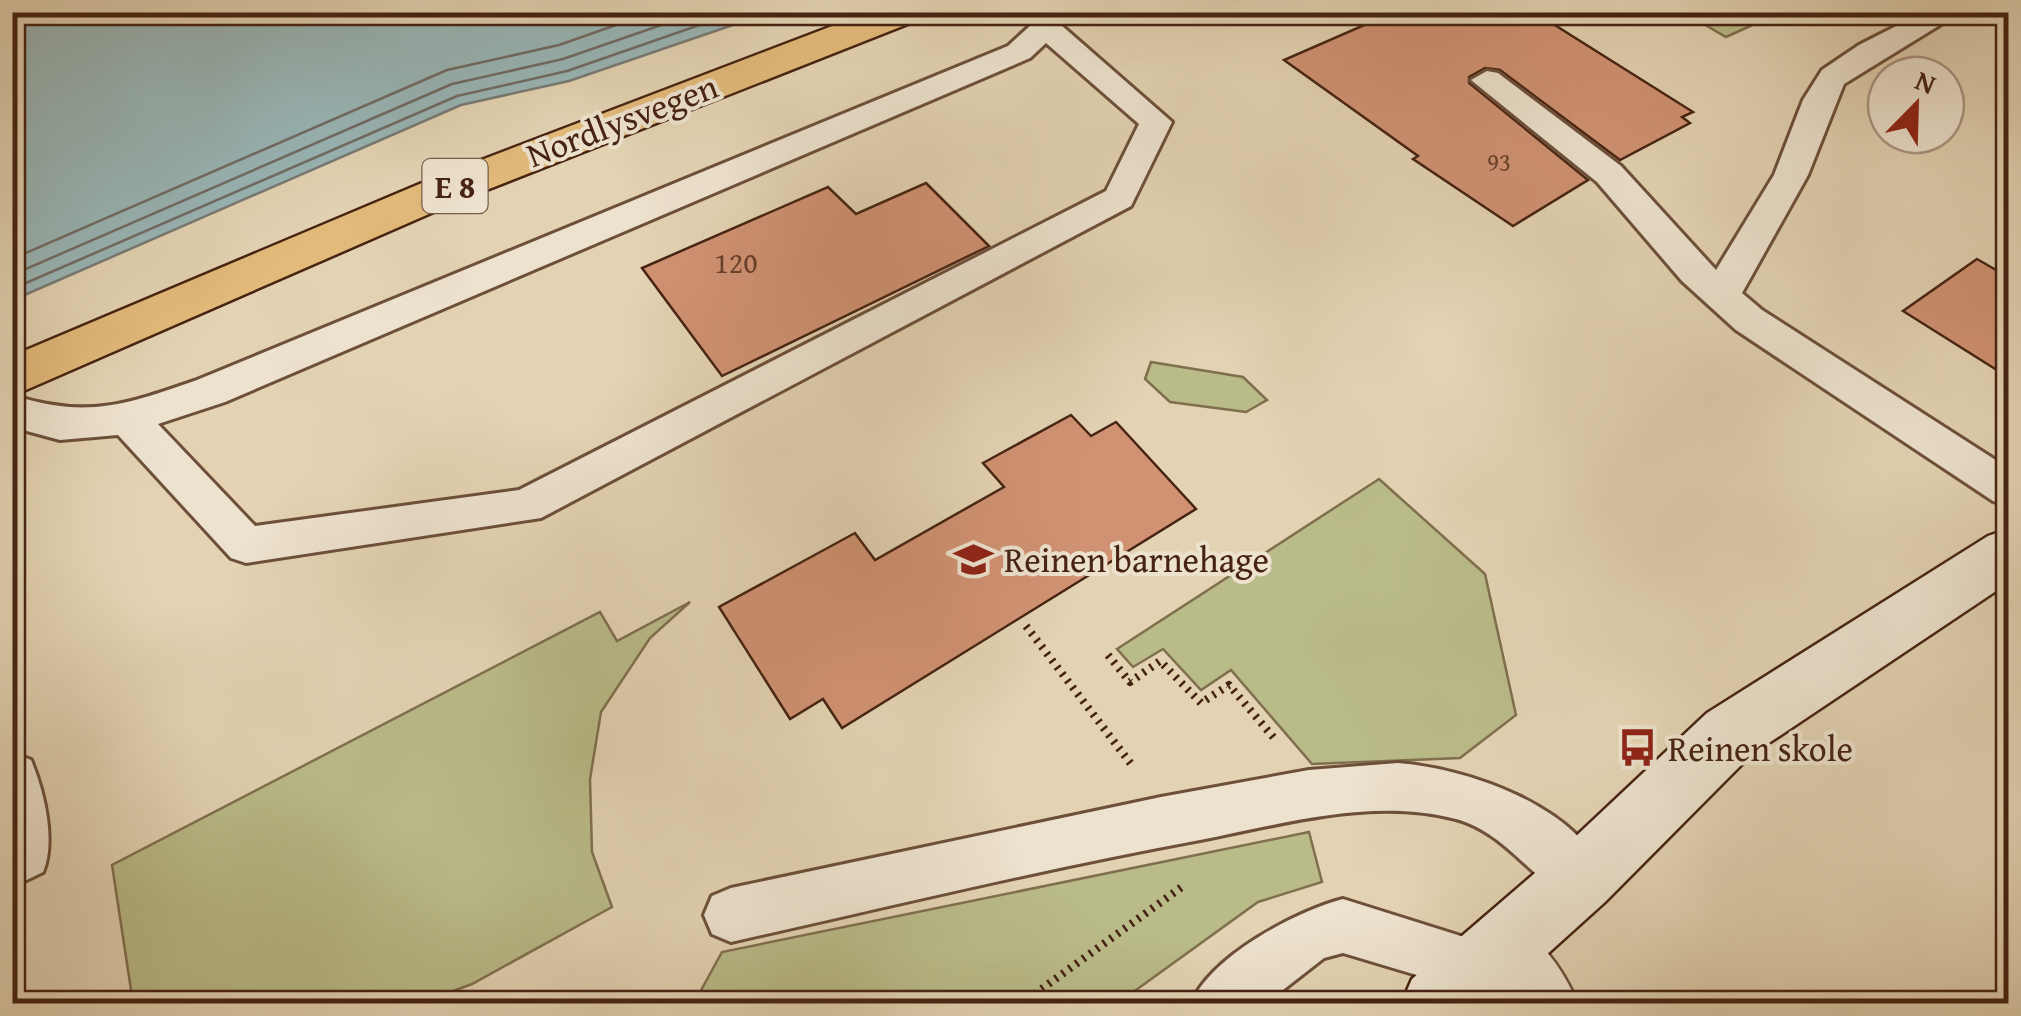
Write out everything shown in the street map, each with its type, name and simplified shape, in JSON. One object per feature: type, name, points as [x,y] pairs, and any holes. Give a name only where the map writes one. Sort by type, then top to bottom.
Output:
[{"type":"highway","name":"Nordlysvegen","points":[[12,377],[462,184],[905,12]]},
{"type":"street","points":[[1489,981],[1581,878],[1740,726],[2001,569]]},
{"type":"lane","points":[[1722,296],[1738,255],[1790,176],[1807,142],[1814,104],[1835,74],[1947,12]]},
{"type":"lane","points":[[12,410],[31,421],[67,426],[126,417],[211,391],[1019,52],[1048,20],[1156,122],[1119,198],[526,506],[246,545],[126,417]]},
{"type":"lane","points":[[1486,80],[1609,174],[1722,296],[1783,346],[2008,489]]},
{"type":"lane","points":[[12,861],[26,854],[13,778]]},
{"type":"lane","points":[[731,915],[1171,820],[1356,789],[1422,788],[1458,795],[1530,828],[1581,878]]},
{"type":"lane","points":[[1219,1004],[1311,934],[1343,926],[1489,981]]},
{"type":"path","points":[[1108,655],[1130,682],[1160,660],[1201,703],[1229,685],[1275,739]]},
{"type":"green space","points":[[1685,13],[1779,13],[1726,37]]},
{"type":"green space","points":[[1151,362],[1243,377],[1267,400],[1246,412],[1170,402],[1145,379]]},
{"type":"green space","points":[[1379,479],[1485,574],[1516,715],[1460,758],[1312,764],[1231,670],[1201,690],[1163,649],[1133,667],[1117,649]]},
{"type":"green space","points":[[690,602],[650,638],[601,712],[590,779],[592,852],[612,907],[472,984],[421,1003],[133,1003],[112,865],[600,612],[617,641]]},
{"type":"green space","points":[[1309,832],[1322,882],[1258,902],[1118,1003],[694,1003],[722,952]]},
{"type":"water","points":[[12,13],[768,13],[569,81],[461,105],[13,300]]},
{"type":"building","points":[[1394,12],[1534,12],[1693,112],[1682,117],[1690,123],[1620,160],[1500,70],[1485,68],[1469,77],[1469,83],[1588,180],[1513,226],[1413,159],[1418,156],[1284,60]]},
{"type":"building","points":[[926,183],[989,246],[722,376],[642,268],[828,187],[856,214]]},
{"type":"building","points":[[1977,259],[2008,277],[2008,377],[1903,311]]},
{"type":"building","points":[[1071,415],[1091,436],[1116,422],[1196,509],[842,728],[823,699],[790,719],[719,607],[855,533],[875,560],[1004,487],[983,463]]},
{"type":"place","name":"Reinen barnehage","points":[[974,559]]},
{"type":"place","name":"Reinen skole","points":[[1638,748]]}]
